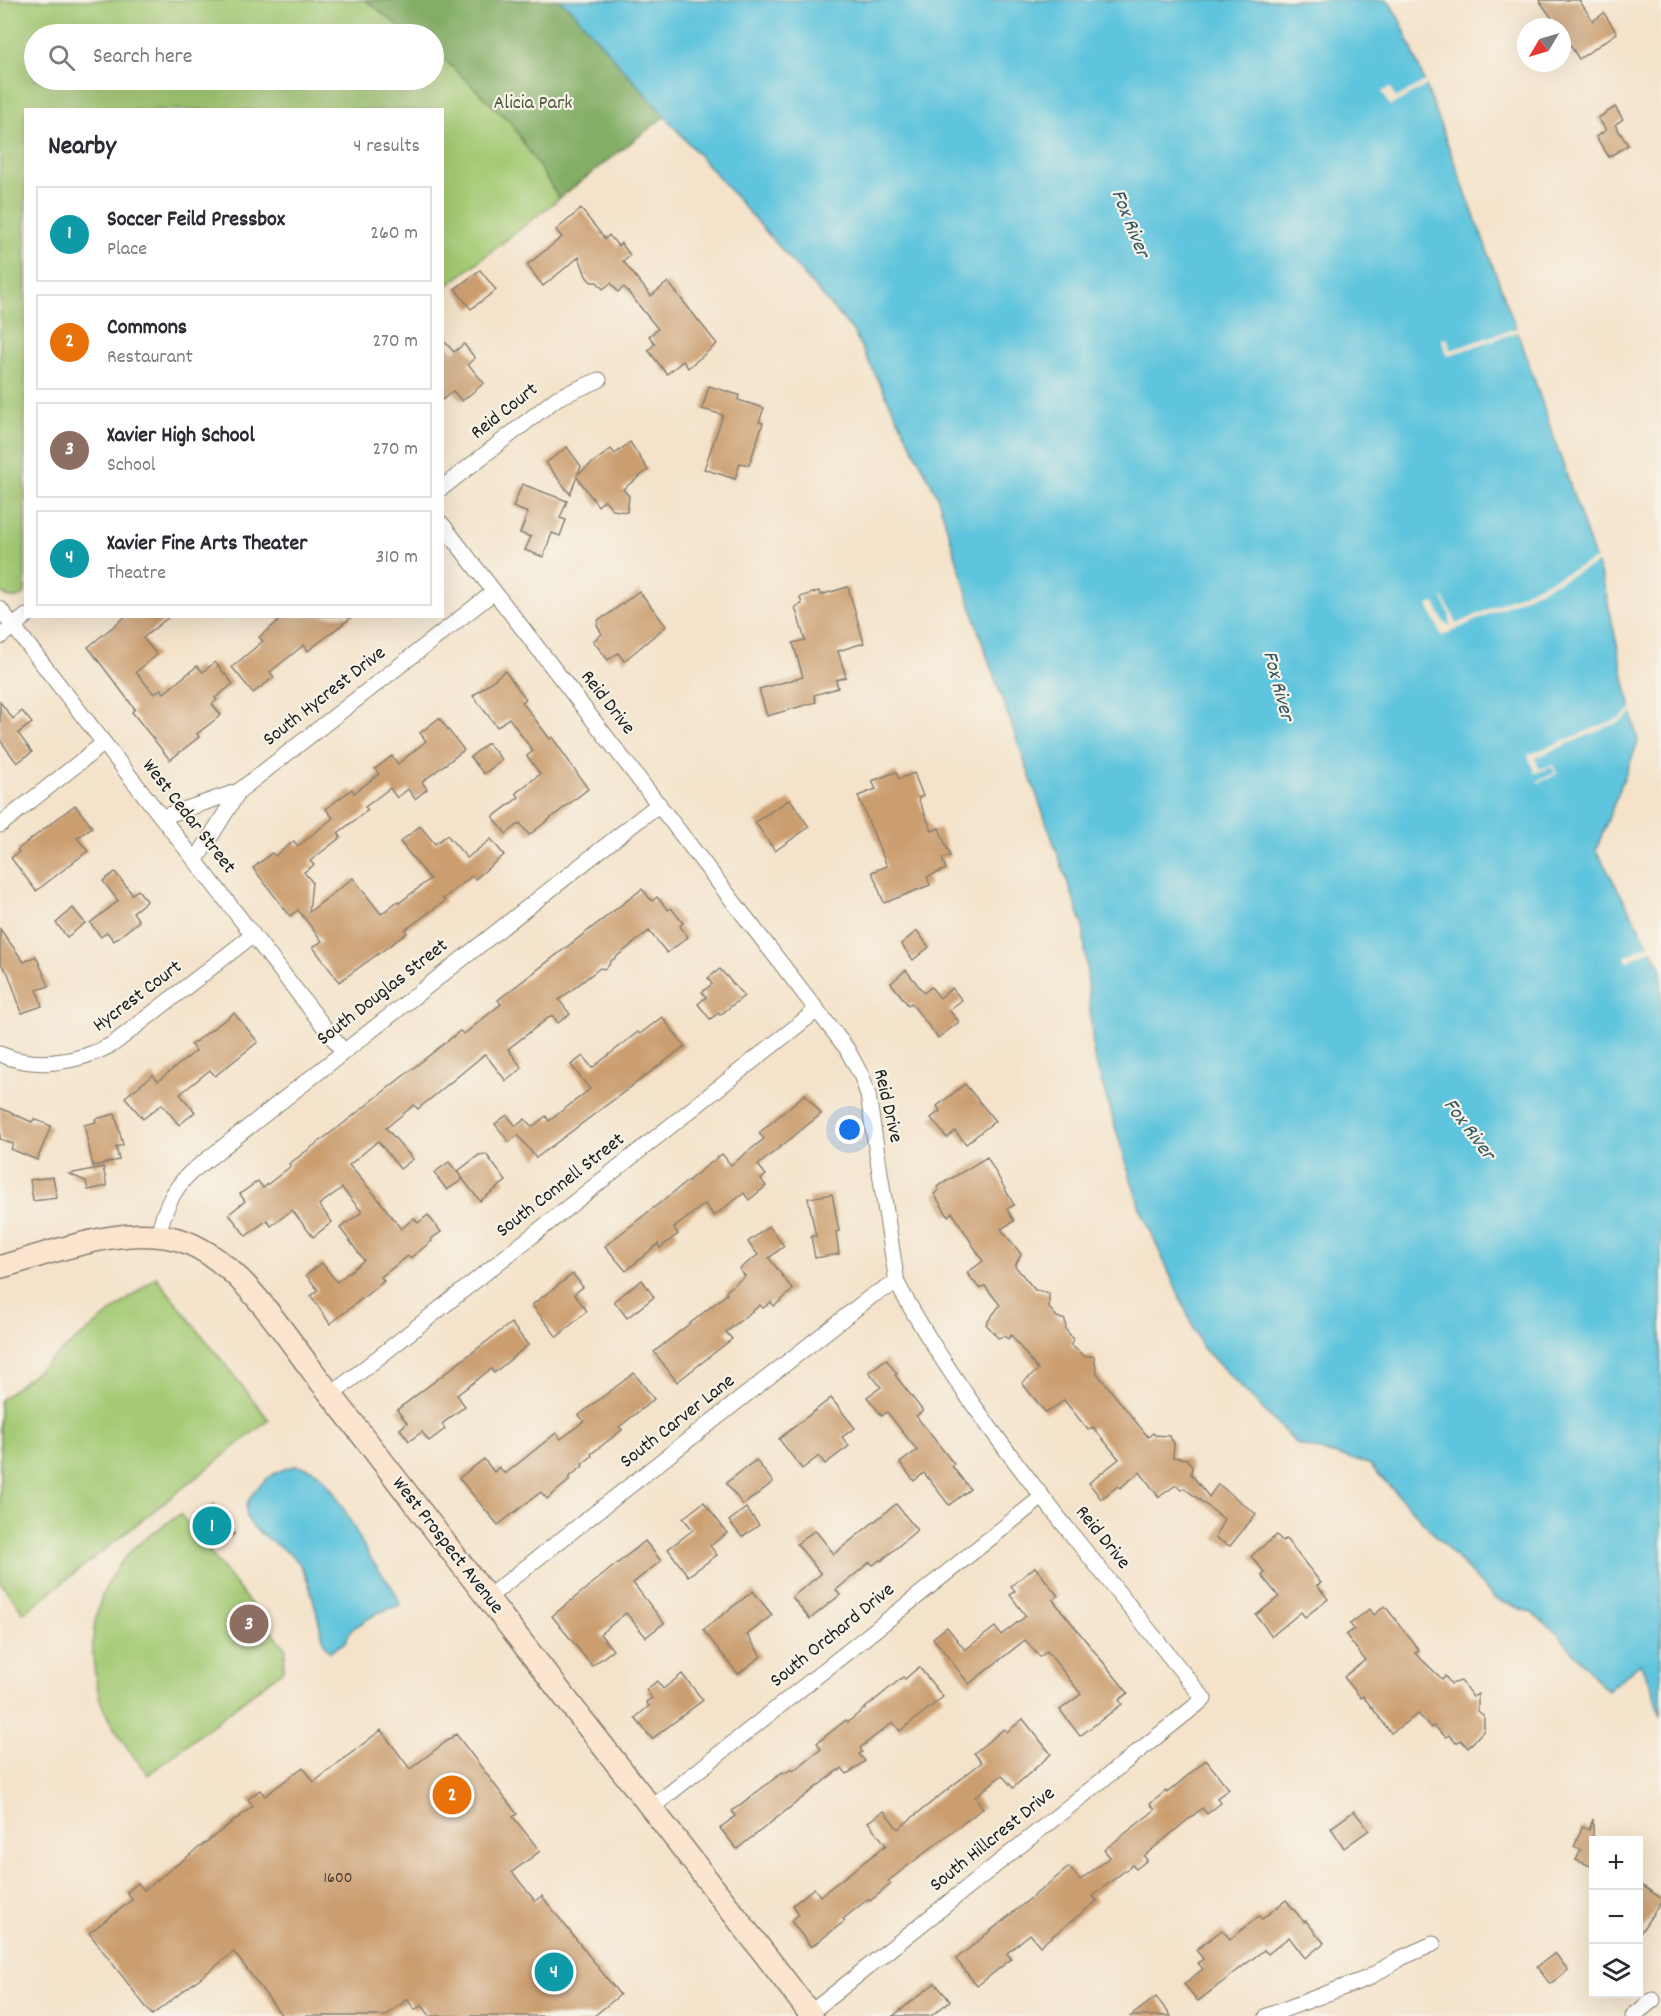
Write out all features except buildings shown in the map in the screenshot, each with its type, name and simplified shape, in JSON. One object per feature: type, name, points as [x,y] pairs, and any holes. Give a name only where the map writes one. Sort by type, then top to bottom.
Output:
[{"type":"main road","name":"West Prospect Avenue","points":[[0,1267],[93,1241],[136,1233],[158,1235],[188,1243],[220,1260],[231,1270],[331,1395],[811,2015]]},
{"type":"street","name":"Reid Court","points":[[444,486],[556,398],[599,380]]},
{"type":"street","name":"Reid Drive","points":[[444,527],[818,1010],[856,1064],[868,1095],[897,1283],[951,1375],[1042,1497],[1204,1699]]},
{"type":"street","name":"South Hycrest Drive","points":[[162,817],[239,791],[494,592]]},
{"type":"street","name":"West Cedar Street","points":[[0,609],[343,1052]]},
{"type":"street","points":[[0,637],[24,618]]},
{"type":"street","points":[[0,825],[104,743]]},
{"type":"street","name":"South Hycrest Drive","points":[[196,860],[239,791]]},
{"type":"street","name":"South Douglas Street","points":[[158,1235],[163,1215],[183,1179],[659,804]]},
{"type":"street","name":"Hycrest Court","points":[[0,1054],[43,1063],[81,1058],[97,1053],[113,1044],[253,935]]},
{"type":"street","name":"South Connell Street","points":[[331,1395],[818,1010]]},
{"type":"street","name":"South Carver Lane","points":[[487,1598],[873,1295],[897,1283]]},
{"type":"street","name":"South Orchard Drive","points":[[650,1809],[1042,1497]]},
{"type":"street","name":"South Hillcrest Drive","points":[[811,2015],[1204,1699]]},
{"type":"street","points":[[1267,2016],[1368,1978],[1401,1958],[1433,1944]]},
{"type":"street","points":[[1633,2016],[1653,2000]]},
{"type":"green space","name":"Alicia Park","points":[[0,0],[558,0],[665,116],[444,288],[444,108],[24,108],[24,594],[12,598],[0,590]]},
{"type":"green space","points":[[365,0],[558,0],[570,8],[665,116],[559,198],[511,123],[444,60],[444,24],[397,24]]},
{"type":"green space","points":[[156,1277],[269,1420],[24,1613],[0,1582],[0,1400]]},
{"type":"green space","points":[[180,1514],[286,1649],[283,1670],[148,1775],[117,1734],[102,1704],[93,1662],[94,1628],[102,1597],[118,1567],[140,1542]]},
{"type":"water","name":"Fox River","points":[[558,0],[1388,0],[1401,22],[1419,67],[1524,350],[1604,585],[1638,742],[1596,850],[1661,967],[1661,1717],[1655,1695],[1640,1663],[1607,1691],[1558,1634],[1532,1613],[1495,1599],[1369,1464],[1297,1444],[1202,1347],[1139,1205],[1094,1057],[1083,925],[982,642],[937,495],[853,331],[570,8]]},
{"type":"water","points":[[295,1466],[314,1471],[323,1478],[344,1508],[373,1562],[396,1594],[400,1605],[377,1613],[352,1629],[344,1643],[330,1652],[325,1645],[312,1593],[301,1566],[283,1549],[261,1534],[247,1516],[247,1505],[258,1487],[277,1472]]},
{"type":"pier","points":[[1427,80],[1429,84],[1390,106],[1382,92],[1390,87],[1396,98]]},
{"type":"pier","points":[[1519,327],[1520,331],[1447,356],[1442,339],[1447,338],[1451,350]]},
{"type":"pier","points":[[1598,558],[1600,562],[1442,636],[1428,605],[1435,603],[1443,621],[1450,626],[1450,616],[1444,598],[1457,624]]},
{"type":"pier","points":[[1634,707],[1635,711],[1623,720],[1535,758],[1539,769],[1553,765],[1557,774],[1539,783],[1537,781],[1555,773],[1552,767],[1535,773],[1528,755],[1622,717]]},
{"type":"pier","points":[[1651,943],[1654,948],[1627,962],[1625,957]]},
{"type":"place","name":"Soccer Feild Pressbox","points":[[212,1526]]},
{"type":"place","name":"Xavier High School","points":[[249,1624]]},
{"type":"place","name":"Commons","points":[[452,1795]]},
{"type":"place","name":"Xavier Fine Arts Theater","points":[[554,1972]]}]
